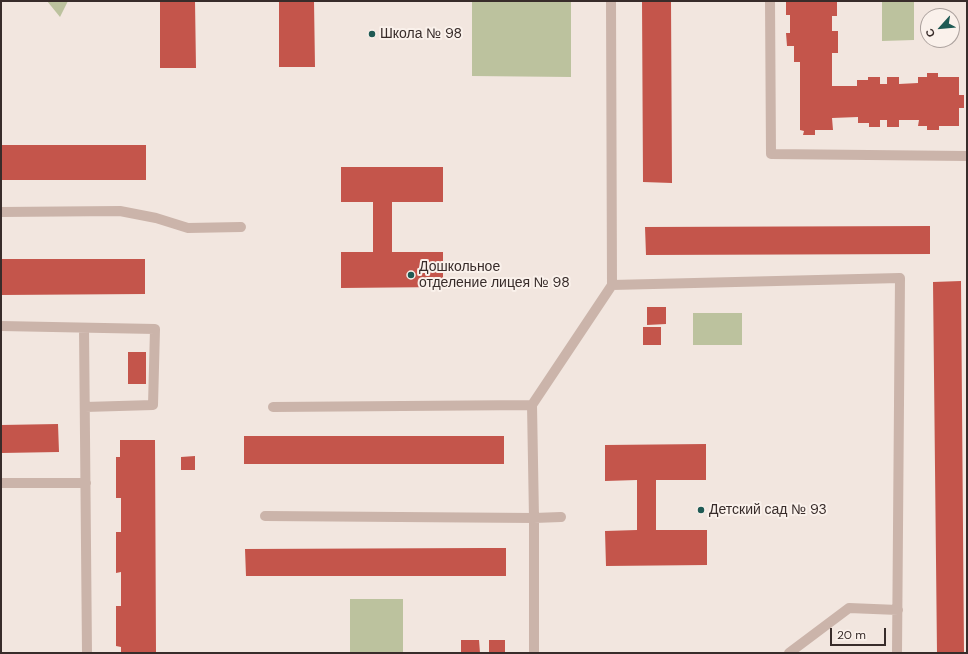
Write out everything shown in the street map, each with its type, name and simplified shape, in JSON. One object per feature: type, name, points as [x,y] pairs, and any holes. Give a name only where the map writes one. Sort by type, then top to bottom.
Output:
[{"type":"lane","points":[[534,653],[532,405],[612,286],[610,1]]},
{"type":"lane","points":[[770,1],[771,154],[967,156]]},
{"type":"lane","points":[[1,212],[120,211],[156,218],[188,228],[241,228]]},
{"type":"lane","points":[[612,286],[900,278],[897,653]]},
{"type":"lane","points":[[1,326],[155,329],[153,405],[85,407]]},
{"type":"lane","points":[[84,328],[87,653]]},
{"type":"lane","points":[[273,407],[532,405]]},
{"type":"lane","points":[[1,483],[86,483]]},
{"type":"lane","points":[[265,516],[561,517]]},
{"type":"lane","points":[[789,653],[849,608],[898,610]]},
{"type":"green space","points":[[47,1],[68,1],[60,17]]},
{"type":"green space","points":[[472,1],[571,1],[571,77],[472,76]]},
{"type":"green space","points":[[882,2],[914,2],[914,40],[882,41]]},
{"type":"green space","points":[[693,313],[742,313],[742,345],[693,345]]},
{"type":"green space","points":[[350,599],[403,599],[403,653],[350,653]]},
{"type":"building","points":[[160,1],[195,1],[196,68],[160,68]]},
{"type":"building","points":[[279,1],[314,1],[315,67],[279,67]]},
{"type":"building","points":[[642,1],[671,1],[672,183],[643,182]]},
{"type":"building","points":[[837,1],[837,16],[832,16],[832,31],[838,31],[838,53],[832,53],[832,86],[857,86],[857,80],[868,80],[868,77],[880,77],[880,84],[887,84],[887,77],[899,77],[899,84],[918,83],[918,77],[927,77],[927,73],[938,73],[938,77],[959,77],[959,95],[964,95],[964,108],[959,108],[959,126],[939,126],[939,130],[927,130],[927,126],[918,126],[919,120],[899,120],[899,127],[887,127],[887,120],[880,120],[880,127],[869,127],[869,123],[858,123],[858,117],[832,118],[833,130],[815,130],[815,135],[803,135],[804,131],[800,130],[800,62],[794,62],[794,46],[787,46],[786,33],[790,33],[790,15],[786,15],[786,2]]},
{"type":"building","points":[[1,145],[146,145],[146,180],[1,180]]},
{"type":"building","points":[[341,167],[443,167],[443,202],[392,202],[392,252],[443,252],[443,287],[341,288],[341,252],[373,252],[373,202],[341,202]]},
{"type":"building","points":[[930,226],[930,254],[646,255],[645,227]]},
{"type":"building","points":[[1,259],[145,259],[145,294],[1,295]]},
{"type":"building","points":[[961,281],[964,653],[937,653],[933,282]]},
{"type":"building","points":[[647,307],[666,307],[666,324],[647,325]]},
{"type":"building","points":[[643,327],[661,327],[661,345],[643,345]]},
{"type":"building","points":[[128,352],[146,352],[146,384],[128,384]]},
{"type":"building","points":[[58,424],[59,452],[1,453],[1,425]]},
{"type":"building","points":[[244,436],[504,436],[504,464],[244,464]]},
{"type":"building","points":[[120,440],[155,440],[156,653],[121,653],[121,647],[116,646],[116,606],[121,606],[121,572],[116,573],[116,532],[121,532],[121,498],[116,498],[116,457],[120,457]]},
{"type":"building","points":[[706,444],[706,480],[656,480],[656,530],[707,530],[707,565],[606,566],[605,531],[637,530],[637,480],[605,481],[605,445]]},
{"type":"building","points":[[195,456],[195,470],[181,470],[181,457]]},
{"type":"building","points":[[506,548],[506,576],[246,576],[245,549]]},
{"type":"building","points":[[461,640],[479,640],[480,653],[461,653]]},
{"type":"building","points":[[489,640],[505,640],[505,653],[489,653]]},
{"type":"place","name":"Школа № 98","points":[[372,34]]},
{"type":"place","name":"Дошкольное отделение лицея № 98","points":[[411,275]]},
{"type":"place","name":"Детский сад № 93","points":[[701,510]]}]
